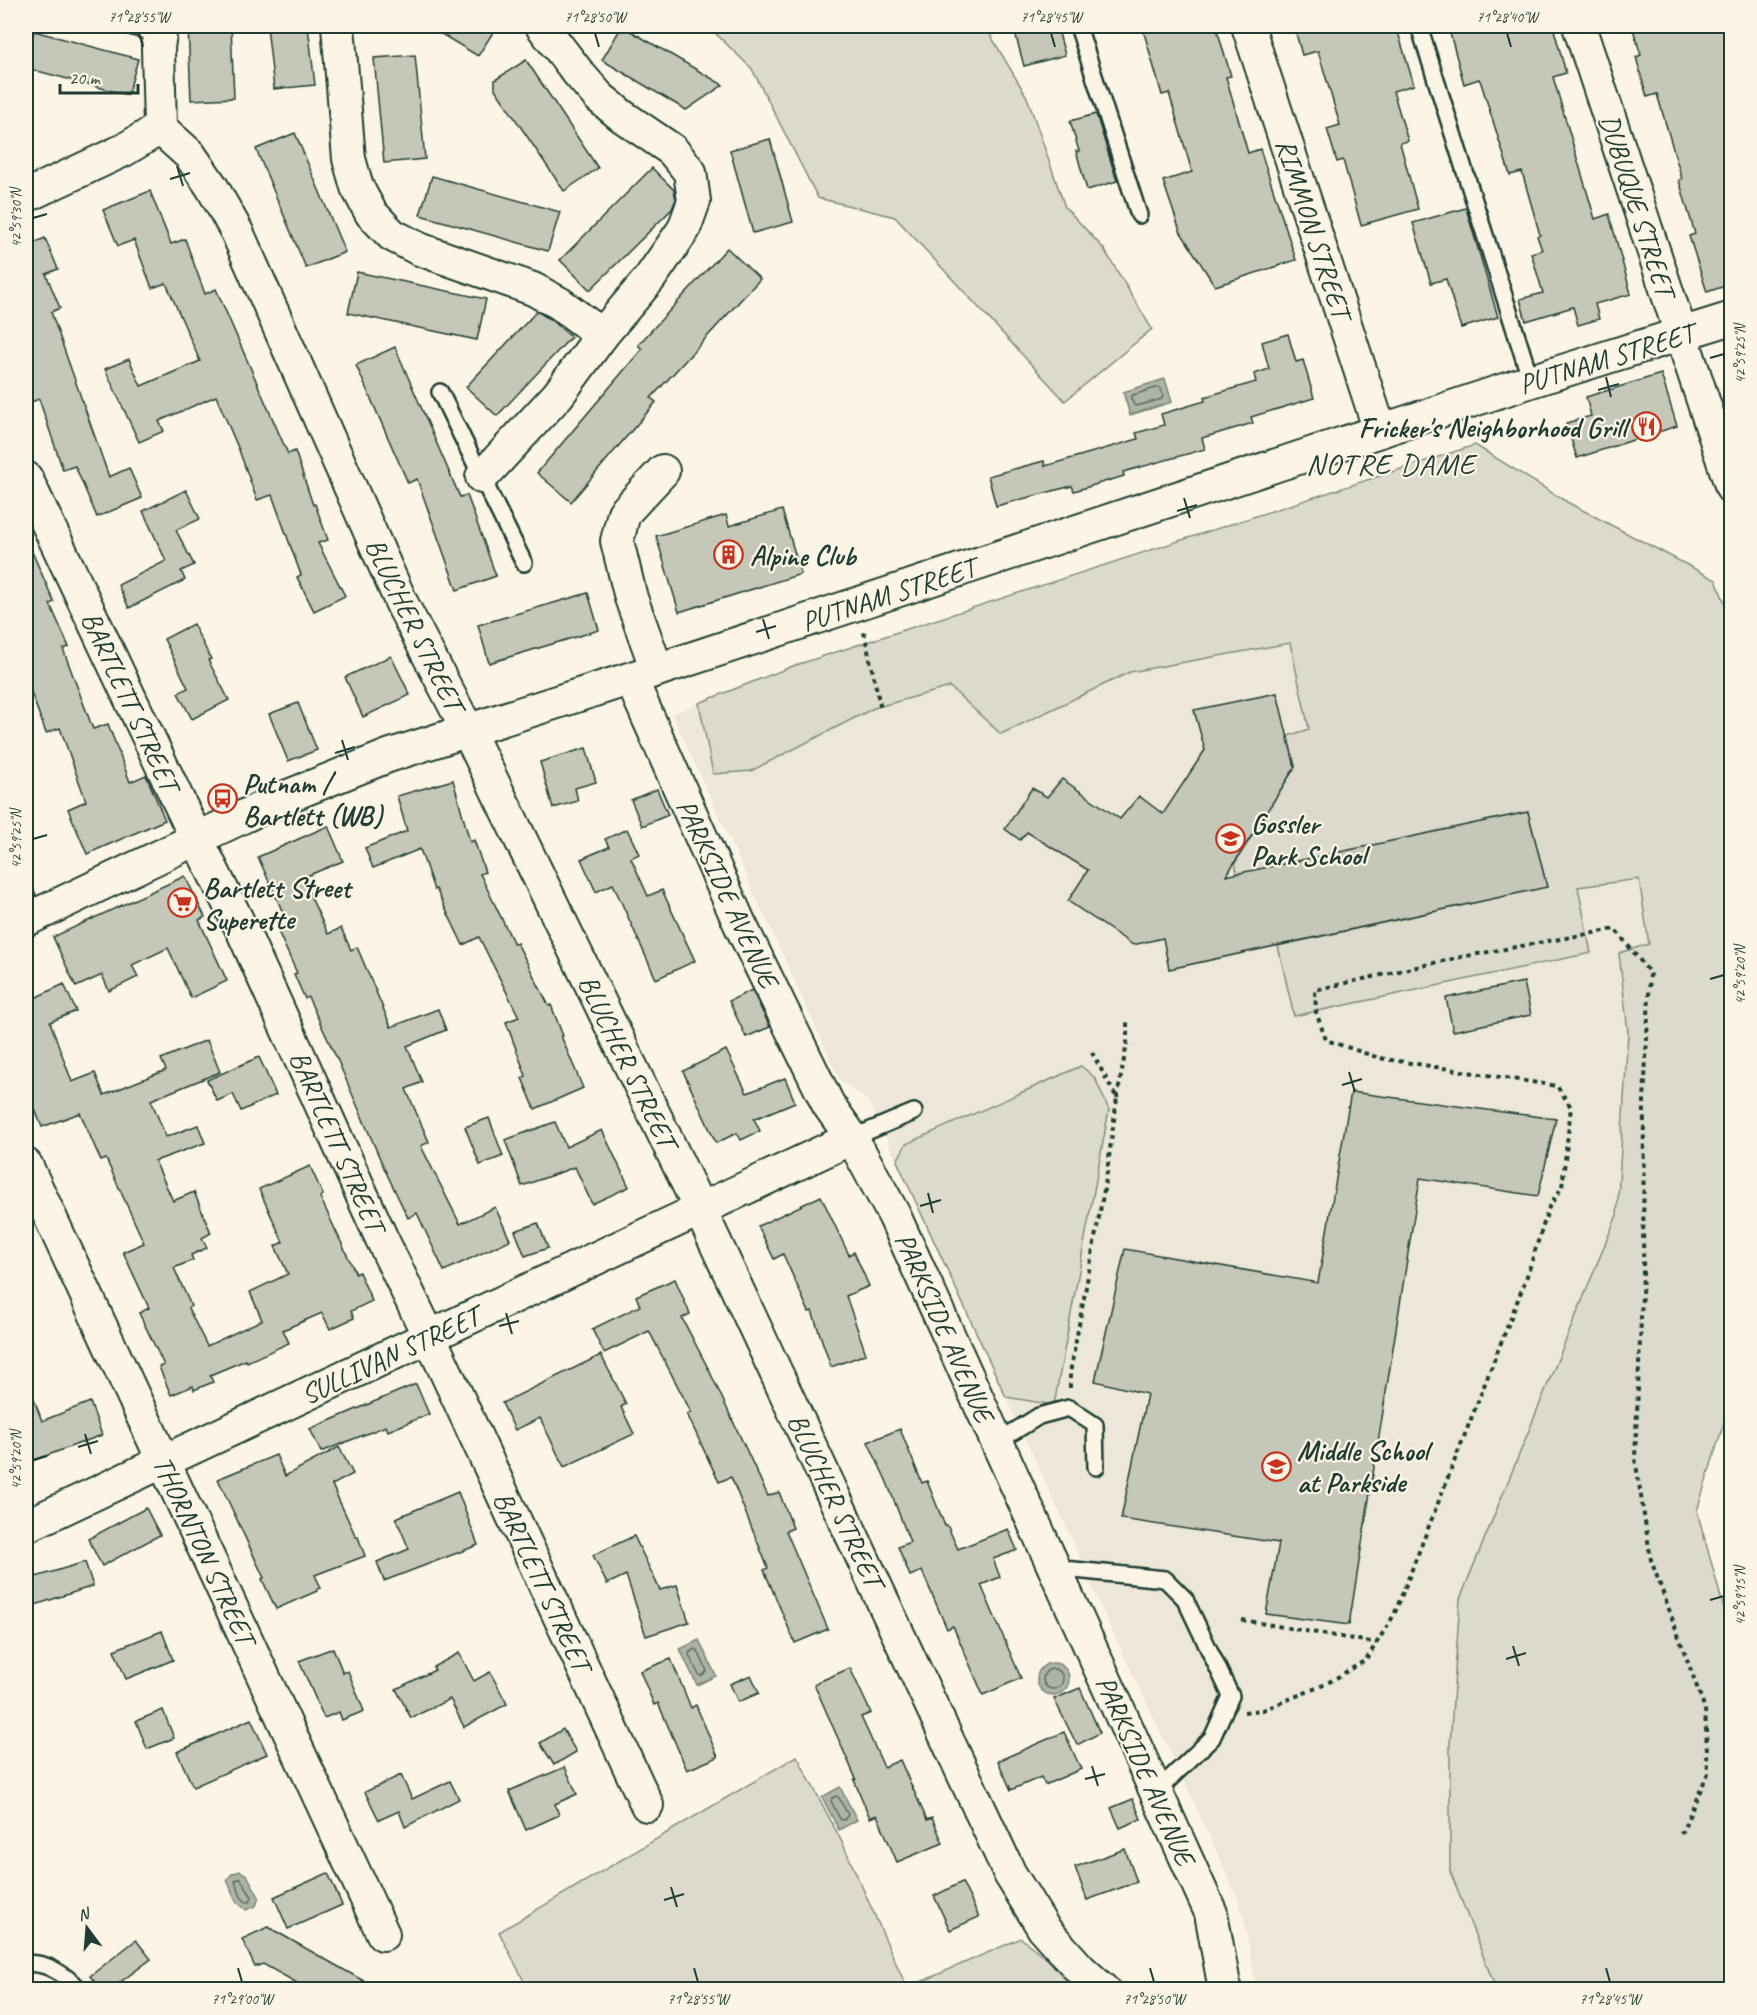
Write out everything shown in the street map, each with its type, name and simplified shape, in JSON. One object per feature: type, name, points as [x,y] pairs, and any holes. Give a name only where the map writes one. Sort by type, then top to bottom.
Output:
[{"type":"street","points":[[338,26],[349,159],[357,187],[371,213],[392,235],[419,249],[533,289],[560,303],[602,335]]},
{"type":"street","points":[[482,477],[558,395],[602,335],[650,278],[684,229],[694,201],[690,172],[672,150],[622,117],[599,97],[542,26]]},
{"type":"street","name":"RIMMON STREET","points":[[1248,26],[1380,431]]},
{"type":"street","name":"DUBUQUE STREET","points":[[1579,26],[1731,488]]},
{"type":"street","points":[[26,196],[124,150],[160,128],[160,30]]},
{"type":"street","name":"BLUCHER STREET","points":[[160,128],[190,155],[212,187],[237,231],[402,604],[468,731],[699,1209],[1010,1874],[1044,1929],[1080,1969],[1103,1989]]},
{"type":"street","name":"PUTNAM STREET","points":[[29,910],[286,797],[388,756],[644,674],[1531,381],[1731,318]]},
{"type":"street","name":"PARKSIDE AVENUE","points":[[663,471],[624,513],[617,541],[631,598],[644,674],[739,922],[828,1104],[852,1138],[894,1215],[1211,1913],[1225,1989]]},
{"type":"street","name":"BARTLETT STREET","points":[[26,478],[244,934],[381,1237],[647,1805]]},
{"type":"street","name":"SULLIVAN STREET","points":[[26,1526],[852,1138]]},
{"type":"street","name":"THORNTON STREET","points":[[26,1165],[383,1934]]},
{"type":"lane","points":[[130,26],[160,30]]},
{"type":"lane","points":[[1078,26],[1139,215]]},
{"type":"lane","points":[[1419,26],[1531,381]]},
{"type":"lane","points":[[440,392],[524,563]]},
{"type":"lane","points":[[852,1138],[914,1112]]},
{"type":"lane","points":[[997,1442],[1039,1416],[1069,1408],[1095,1425],[1096,1467]]},
{"type":"lane","points":[[1054,1568],[1165,1579],[1185,1599],[1231,1695],[1212,1738],[1156,1792]]},
{"type":"lane","points":[[26,1964],[48,1966],[81,1989]]},
{"type":"path","points":[[862,626],[881,710]]},
{"type":"path","points":[[1222,1714],[1263,1710],[1326,1684],[1366,1660],[1394,1615],[1526,1279],[1549,1207],[1562,1187],[1571,1107],[1557,1086],[1379,1058],[1326,1040],[1316,1012],[1315,990],[1461,957],[1615,929],[1650,973],[1644,1101],[1643,1272],[1635,1458],[1652,1560],[1705,1709],[1708,1773],[1682,1834]]},
{"type":"path","points":[[1069,1408],[1070,1373],[1106,1179],[1127,1043],[1127,1020]]},
{"type":"path","points":[[1091,1052],[1117,1098]]},
{"type":"path","points":[[1242,1620],[1376,1643]]},
{"type":"shaded area","points":[[708,26],[985,26],[1027,97],[1065,207],[1104,249],[1152,329],[1065,401],[895,217],[818,198],[752,69]]},
{"type":"shaded area","points":[[1475,445],[1567,502],[1716,580],[1732,622],[1628,1032],[1617,1215],[1460,1599],[1450,1744],[1450,1871],[1496,1989],[1256,1989],[1244,1918],[1238,1899],[1185,1783],[1105,1616],[1070,1535],[897,1161],[868,1101],[840,1080],[672,714],[793,666]]},
{"type":"shaded area","points":[[1475,445],[1567,502],[1716,580],[1732,622],[1732,1396],[1697,1511],[1731,1634],[1732,1972],[1729,1973],[1730,1989],[1496,1989],[1450,1871],[1450,1744],[1460,1599],[1617,1215],[1628,1032],[1619,953],[1649,944],[1639,879],[1578,887],[1591,953],[1294,1016],[1278,946],[1547,887],[1528,813],[1237,874],[1235,863],[1295,767],[1288,736],[1309,729],[1290,643],[1130,672],[1001,734],[950,687],[874,708],[751,771],[713,774],[699,703],[793,666]]},
{"type":"shaded area","points":[[1081,1066],[1095,1078],[1109,1110],[1054,1405],[1006,1397],[897,1161],[906,1144]]},
{"type":"shaded area","points":[[797,1756],[843,1844],[907,1988],[1021,1938],[1051,1962],[1075,1989],[528,1989],[499,1932]]},
{"type":"water","points":[[1165,379],[1172,402],[1130,415],[1123,392]]},
{"type":"water","points":[[699,1640],[716,1676],[697,1685],[680,1649]]},
{"type":"water","points":[[1053,1663],[1064,1668],[1069,1679],[1064,1690],[1053,1695],[1042,1690],[1037,1679],[1042,1668]]},
{"type":"water","points":[[840,1787],[857,1820],[839,1830],[822,1797]]},
{"type":"water","points":[[240,1871],[247,1875],[259,1897],[256,1906],[246,1910],[236,1901],[227,1880],[232,1874]]},
{"type":"building","points":[[188,26],[231,26],[234,98],[191,100]]},
{"type":"building","points":[[267,26],[308,26],[315,85],[274,89]]},
{"type":"building","points":[[428,26],[497,26],[478,56]]},
{"type":"building","points":[[622,26],[723,85],[686,110],[602,60]]},
{"type":"building","points":[[1025,26],[1057,26],[1065,55],[1024,66],[1014,29]]},
{"type":"building","points":[[1142,26],[1216,26],[1231,76],[1226,77],[1248,153],[1260,149],[1296,260],[1215,286],[1180,231],[1163,181],[1192,172],[1169,93],[1162,95]]},
{"type":"building","points":[[1294,26],[1396,26],[1414,85],[1393,91],[1408,141],[1400,143],[1418,209],[1361,225],[1343,160],[1337,162],[1327,129],[1340,125],[1318,51],[1302,55]]},
{"type":"building","points":[[1448,26],[1553,26],[1566,73],[1553,77],[1595,219],[1609,214],[1631,294],[1595,304],[1599,319],[1578,325],[1573,307],[1526,321],[1520,299],[1543,293],[1531,253],[1542,250],[1537,236],[1540,235],[1522,172],[1510,175],[1481,83],[1479,79],[1464,84]]},
{"type":"building","points":[[1632,26],[1731,26],[1731,284],[1707,292],[1689,236],[1695,234],[1679,180],[1682,179],[1657,94],[1647,97],[1636,57],[1641,55]]},
{"type":"building","points":[[34,31],[138,59],[128,95],[26,68]]},
{"type":"building","points":[[415,55],[425,159],[384,163],[374,58]]},
{"type":"building","points":[[526,60],[598,168],[564,191],[495,89],[495,80]]},
{"type":"building","points":[[1096,114],[1117,181],[1087,190],[1070,121]]},
{"type":"building","points":[[295,133],[345,252],[306,268],[256,149]]},
{"type":"building","points":[[770,139],[793,222],[753,233],[730,150]]},
{"type":"building","points":[[652,168],[674,190],[676,199],[672,209],[590,290],[560,260]]},
{"type":"building","points":[[432,176],[560,212],[548,251],[420,215]]},
{"type":"building","points":[[150,191],[171,244],[185,239],[205,294],[216,289],[288,454],[295,451],[313,505],[315,504],[328,540],[318,543],[345,596],[314,611],[297,577],[301,575],[272,495],[257,500],[216,396],[159,421],[164,431],[139,442],[105,369],[129,359],[141,386],[200,361],[166,283],[152,288],[134,240],[118,246],[103,210]]},
{"type":"building","points":[[1466,208],[1498,317],[1461,328],[1446,279],[1431,283],[1413,223]]},
{"type":"building","points":[[26,225],[34,243],[45,238],[58,269],[46,274],[60,308],[51,312],[109,477],[129,468],[142,498],[97,517],[75,466],[63,470],[39,399],[26,404]]},
{"type":"building","points":[[727,248],[760,279],[651,398],[656,402],[571,502],[537,473],[642,349],[638,345]]},
{"type":"building","points":[[357,272],[486,299],[477,340],[348,313]]},
{"type":"building","points":[[537,311],[571,337],[497,416],[466,387]]},
{"type":"building","points":[[1288,334],[1296,362],[1303,360],[1314,398],[1251,417],[1253,423],[1202,438],[1205,449],[1123,472],[1124,476],[1074,491],[1072,486],[996,506],[988,476],[1044,461],[1045,466],[1138,439],[1136,433],[1164,425],[1161,414],[1205,401],[1204,397],[1256,382],[1254,374],[1269,369],[1262,342]]},
{"type":"building","points":[[395,347],[460,497],[467,495],[496,576],[457,590],[417,479],[408,483],[356,365]]},
{"type":"building","points":[[1661,374],[1677,426],[1577,458],[1566,423],[1591,416],[1586,397]]},
{"type":"building","points":[[186,490],[200,519],[176,530],[194,565],[181,571],[185,580],[129,608],[118,585],[166,561],[143,511]]},
{"type":"building","name":"Alpine Club","points":[[782,510],[801,574],[679,612],[656,536],[726,515],[729,526]]},
{"type":"building","points":[[26,538],[54,602],[50,604],[69,647],[63,649],[93,729],[108,724],[130,782],[146,775],[165,820],[87,854],[68,809],[86,801],[60,728],[46,733],[26,679]]},
{"type":"building","points":[[588,593],[599,630],[489,663],[478,625]]},
{"type":"building","points":[[193,624],[211,659],[208,660],[229,700],[192,719],[178,693],[188,688],[164,639]]},
{"type":"building","points":[[391,656],[410,695],[363,717],[345,677]]},
{"type":"building","points":[[1277,693],[1295,767],[1226,876],[1528,812],[1547,887],[1169,969],[1163,938],[1133,945],[1068,901],[1088,870],[1027,832],[1020,840],[1005,829],[1032,788],[1047,797],[1062,779],[1120,819],[1139,796],[1163,814],[1205,750],[1194,710]]},
{"type":"building","points":[[298,703],[317,750],[288,761],[269,714]]},
{"type":"building","points":[[586,748],[596,782],[575,788],[578,801],[553,808],[540,762]]},
{"type":"building","points":[[453,780],[470,842],[474,840],[485,872],[480,874],[514,944],[517,943],[549,1006],[551,1005],[563,1036],[561,1036],[583,1088],[535,1109],[522,1078],[526,1076],[506,1022],[519,1017],[479,937],[463,945],[436,889],[434,890],[420,849],[373,868],[365,848],[407,831],[397,796]]},
{"type":"building","points":[[657,789],[668,815],[642,826],[631,800]]},
{"type":"building","points":[[328,826],[343,861],[302,878],[328,934],[341,928],[351,950],[357,947],[391,1027],[438,1009],[446,1030],[407,1046],[422,1082],[406,1089],[429,1142],[421,1146],[460,1224],[495,1207],[510,1240],[444,1271],[417,1213],[408,1218],[308,997],[305,999],[294,974],[297,973],[277,929],[288,924],[258,857]]},
{"type":"building","points":[[627,829],[639,854],[631,858],[648,896],[662,890],[695,961],[656,979],[613,884],[596,892],[581,859],[609,847],[605,839]]},
{"type":"building","points":[[185,876],[205,917],[199,920],[227,981],[191,998],[168,948],[132,965],[138,977],[109,991],[102,975],[76,987],[53,937]]},
{"type":"building","points":[[1524,982],[1531,1015],[1453,1031],[1446,998]]},
{"type":"building","points":[[64,984],[76,1011],[50,1022],[72,1082],[95,1073],[104,1095],[166,1070],[161,1059],[207,1040],[220,1072],[151,1100],[166,1137],[198,1125],[205,1143],[155,1161],[173,1201],[194,1192],[211,1233],[202,1238],[207,1248],[191,1255],[193,1260],[174,1268],[191,1306],[188,1308],[207,1346],[262,1320],[250,1292],[288,1274],[275,1246],[283,1242],[259,1189],[310,1166],[323,1195],[320,1197],[356,1274],[359,1272],[372,1301],[351,1311],[354,1318],[330,1329],[322,1313],[283,1330],[289,1343],[247,1362],[246,1360],[210,1375],[213,1382],[194,1390],[193,1386],[171,1395],[159,1367],[164,1365],[139,1313],[149,1308],[123,1252],[144,1243],[106,1159],[101,1161],[80,1113],[42,1127],[26,1087],[26,1002]]},
{"type":"building","points":[[752,990],[770,1027],[746,1037],[729,1001]]},
{"type":"building","points":[[726,1050],[747,1093],[785,1078],[795,1102],[754,1119],[760,1131],[741,1140],[737,1133],[716,1143],[683,1071]]},
{"type":"building","points":[[259,1057],[276,1095],[241,1111],[233,1094],[217,1101],[207,1080]]},
{"type":"building","points":[[1351,1092],[1556,1119],[1538,1196],[1420,1178],[1349,1625],[1266,1614],[1279,1543],[1121,1519],[1147,1394],[1095,1381],[1125,1249],[1318,1283]]},
{"type":"building","points":[[489,1118],[503,1156],[480,1165],[465,1127]]},
{"type":"building","points":[[555,1122],[566,1147],[602,1130],[629,1187],[592,1204],[575,1167],[522,1186],[505,1140]]},
{"type":"building","points":[[821,1196],[849,1255],[854,1252],[869,1286],[846,1296],[866,1354],[831,1367],[812,1311],[809,1312],[783,1254],[774,1259],[758,1226]]},
{"type":"building","points":[[538,1223],[548,1248],[525,1256],[515,1231]]},
{"type":"building","points":[[675,1279],[690,1314],[682,1318],[768,1496],[779,1492],[793,1528],[786,1531],[828,1629],[795,1643],[764,1570],[768,1568],[731,1477],[719,1482],[687,1414],[691,1412],[649,1331],[604,1353],[592,1329],[640,1306],[636,1296]]},
{"type":"building","points":[[601,1355],[626,1404],[621,1407],[634,1434],[564,1467],[540,1418],[515,1430],[502,1403]]},
{"type":"building","points":[[26,1381],[42,1421],[90,1402],[102,1435],[32,1461],[26,1443]]},
{"type":"building","points":[[416,1384],[429,1414],[388,1431],[386,1426],[321,1452],[310,1429]]},
{"type":"building","points":[[900,1429],[922,1483],[927,1481],[945,1526],[947,1525],[958,1549],[1008,1529],[1017,1550],[993,1559],[1000,1577],[981,1585],[1021,1678],[983,1695],[953,1626],[947,1629],[922,1571],[910,1576],[898,1547],[910,1542],[886,1480],[868,1442]]},
{"type":"building","points":[[339,1447],[353,1474],[332,1485],[365,1556],[315,1575],[321,1588],[276,1609],[218,1479],[276,1455],[285,1476]]},
{"type":"building","points":[[458,1492],[478,1545],[384,1581],[377,1562],[409,1549],[396,1518]]},
{"type":"building","points":[[146,1508],[160,1535],[102,1566],[88,1539]]},
{"type":"building","points":[[634,1536],[660,1590],[677,1585],[689,1622],[646,1636],[626,1575],[607,1584],[593,1555]]},
{"type":"building","points":[[85,1562],[93,1586],[26,1608],[26,1580]]},
{"type":"building","points":[[162,1631],[173,1660],[126,1679],[114,1650]]},
{"type":"building","points":[[333,1648],[343,1673],[348,1671],[364,1711],[342,1720],[339,1712],[324,1718],[299,1661]]},
{"type":"building","points":[[459,1653],[474,1681],[490,1672],[507,1704],[464,1727],[450,1699],[411,1718],[396,1689],[435,1670],[433,1667]]},
{"type":"building","points":[[671,1659],[691,1708],[696,1705],[718,1757],[687,1770],[658,1703],[654,1705],[640,1671]]},
{"type":"building","points":[[850,1668],[871,1713],[861,1717],[884,1767],[900,1760],[927,1820],[932,1818],[943,1843],[897,1862],[877,1815],[870,1818],[854,1780],[856,1779],[814,1684]]},
{"type":"building","points":[[751,1675],[759,1693],[738,1702],[730,1684]]},
{"type":"building","points":[[1080,1688],[1100,1733],[1077,1745],[1054,1699]]},
{"type":"building","points":[[163,1710],[174,1738],[147,1749],[136,1721]]},
{"type":"building","points":[[251,1719],[267,1754],[193,1787],[177,1752]]},
{"type":"building","points":[[563,1729],[576,1752],[554,1765],[540,1743]]},
{"type":"building","points":[[1064,1732],[1081,1769],[1045,1785],[1041,1777],[1011,1790],[998,1761]]},
{"type":"building","points":[[565,1767],[577,1794],[555,1804],[559,1815],[526,1830],[509,1791]]},
{"type":"building","points":[[401,1775],[412,1799],[450,1781],[459,1799],[405,1827],[399,1811],[379,1820],[365,1792]]},
{"type":"building","points":[[1133,1799],[1141,1819],[1120,1828],[1111,1808]]},
{"type":"building","points":[[1125,1849],[1137,1882],[1087,1900],[1075,1867]]},
{"type":"building","points":[[328,1873],[342,1905],[288,1929],[274,1897]]},
{"type":"building","points":[[962,1882],[979,1917],[950,1930],[934,1896]]},
{"type":"building","points":[[268,1927],[378,1989],[308,1989],[263,1964],[255,1967],[242,1939]]},
{"type":"building","points":[[136,1940],[151,1959],[111,1989],[101,1989],[90,1976]]},
{"type":"place","name":"Fricker's Neighborhood Grill","points":[[1647,427]]},
{"type":"place","name":"Alpine Club","points":[[729,555]]},
{"type":"place","name":"Putnam / Bartlett (WB)","points":[[222,799]]},
{"type":"place","name":"Gossler Park School","points":[[1230,839]]},
{"type":"place","name":"Bartlett Street Superette","points":[[182,903]]},
{"type":"place","name":"Middle School at Parkside","points":[[1276,1466]]},
{"type":"district","name":"NOTRE DAME","points":[[1391,464]]}]
